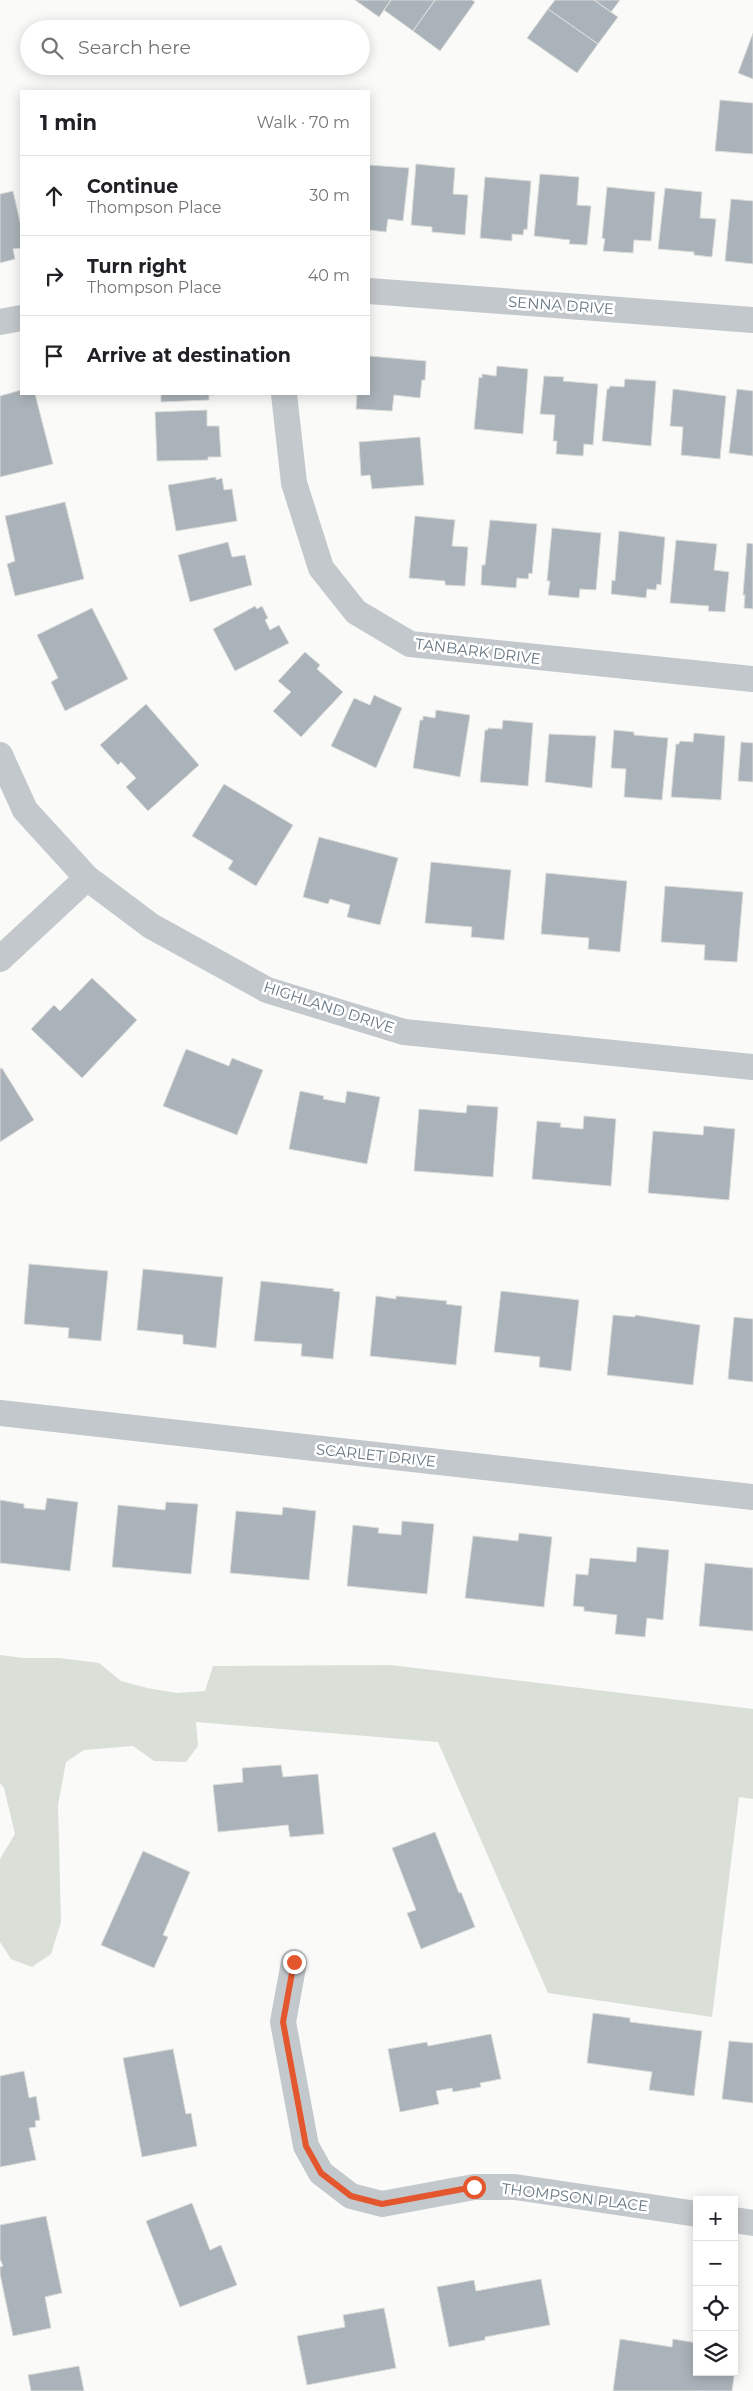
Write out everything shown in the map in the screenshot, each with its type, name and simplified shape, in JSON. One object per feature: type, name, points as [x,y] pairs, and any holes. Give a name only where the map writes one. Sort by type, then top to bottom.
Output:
[{"type":"street","name":"SENNA DRIVE","points":[[370,291],[753,320]]},
{"type":"street","points":[[0,322],[20,318]]},
{"type":"street","name":"TANBARK DRIVE","points":[[284,395],[294,483],[321,568],[356,612],[410,644],[753,679]]},
{"type":"street","name":"HIGHLAND DRIVE","points":[[0,755],[25,810],[87,878],[151,926],[267,990],[404,1032],[753,1067]]},
{"type":"street","points":[[0,958],[87,878]]},
{"type":"street","name":"SCARLET DRIVE","points":[[0,1413],[753,1497]]},
{"type":"street","name":"THOMPSON PLACE","points":[[294,1962],[283,2022],[306,2146],[321,2173],[351,2196],[382,2204],[474,2187],[515,2187],[693,2213]]},
{"type":"street","points":[[738,2221],[753,2223]]},
{"type":"shaded area","points":[[0,1655],[24,1658],[59,1658],[99,1663],[121,1681],[177,1693],[205,1691],[213,1666],[391,1665],[753,1709],[753,1799],[739,1797],[712,2017],[548,1993],[438,1742],[196,1722],[198,1746],[186,1762],[154,1761],[133,1746],[84,1750],[66,1762],[58,1805],[61,1922],[51,1954],[32,1967],[11,1959],[0,1942],[0,1859],[15,1834],[4,1788],[0,1783]]},
{"type":"building","points":[[355,0],[391,0],[379,17]]},
{"type":"building","points":[[391,0],[435,0],[413,31],[384,10]]},
{"type":"building","points":[[435,0],[472,0],[475,2],[440,51],[413,31]]},
{"type":"building","points":[[555,0],[594,0],[618,17],[598,44],[548,9]]},
{"type":"building","points":[[594,0],[620,0],[611,12]]},
{"type":"building","points":[[548,9],[598,44],[577,73],[527,38]]},
{"type":"building","points":[[753,33],[753,79],[738,73]]},
{"type":"building","points":[[720,100],[753,103],[753,154],[715,151]]},
{"type":"building","points":[[416,164],[455,168],[453,194],[468,195],[465,235],[432,232],[432,227],[411,225]]},
{"type":"building","points":[[370,165],[409,168],[403,221],[388,219],[386,232],[370,230]]},
{"type":"building","points":[[540,174],[579,177],[577,205],[591,206],[587,245],[569,244],[570,240],[534,236]]},
{"type":"building","points":[[485,177],[531,181],[527,230],[524,229],[523,235],[512,234],[512,241],[480,238]]},
{"type":"building","points":[[607,187],[655,192],[651,241],[634,240],[633,253],[603,251],[605,239],[602,238]]},
{"type":"building","points":[[665,188],[702,192],[700,218],[716,219],[712,257],[694,255],[694,252],[658,249]]},
{"type":"building","points":[[13,191],[20,222],[20,248],[13,249],[15,259],[0,263],[0,194]]},
{"type":"building","points":[[731,199],[753,201],[753,264],[725,261]]},
{"type":"building","points":[[370,356],[426,361],[425,380],[422,380],[420,398],[394,395],[392,411],[356,409],[357,395],[370,395]]},
{"type":"building","points":[[497,366],[528,369],[523,434],[474,429],[479,377],[482,378],[482,374],[496,376]]},
{"type":"building","points":[[544,376],[564,377],[563,381],[598,384],[593,445],[584,444],[583,456],[556,454],[557,441],[553,441],[555,415],[540,414]]},
{"type":"building","points":[[625,379],[656,381],[651,446],[602,441],[607,389],[610,386],[624,387]]},
{"type":"building","points":[[673,389],[726,396],[720,459],[681,455],[683,427],[670,426]]},
{"type":"building","points":[[737,389],[753,391],[753,456],[729,453]]},
{"type":"building","points":[[20,390],[20,395],[35,395],[53,464],[0,477],[0,396]]},
{"type":"building","points":[[161,395],[209,395],[209,400],[161,402]]},
{"type":"building","points":[[207,410],[207,426],[219,426],[221,457],[208,457],[208,460],[157,461],[155,412]]},
{"type":"building","points":[[420,437],[424,485],[372,489],[370,475],[361,476],[359,442]]},
{"type":"building","points":[[216,477],[216,480],[222,478],[224,490],[232,489],[237,521],[176,531],[168,485]]},
{"type":"building","points":[[65,502],[84,579],[15,596],[7,564],[15,561],[5,516]]},
{"type":"building","points":[[415,516],[455,520],[452,546],[468,547],[465,586],[445,585],[445,581],[409,578]]},
{"type":"building","points":[[490,520],[537,524],[532,574],[529,573],[528,579],[517,578],[516,588],[481,585],[482,565],[485,565]]},
{"type":"building","points":[[552,528],[601,533],[596,590],[580,589],[579,598],[548,595],[550,581],[547,581]]},
{"type":"building","points":[[619,531],[665,537],[661,585],[657,584],[656,590],[647,589],[646,598],[611,594],[612,580],[615,581]]},
{"type":"building","points":[[676,540],[717,544],[714,570],[729,572],[725,612],[708,611],[709,606],[670,603]]},
{"type":"building","points":[[228,542],[232,557],[245,555],[252,585],[190,602],[178,555]]},
{"type":"building","points":[[747,543],[753,544],[753,609],[744,608],[745,595],[743,595]]},
{"type":"building","points":[[255,606],[257,609],[262,606],[268,618],[265,620],[270,630],[279,625],[289,643],[235,671],[213,629]]},
{"type":"building","points":[[92,608],[128,679],[65,711],[51,682],[58,678],[37,635]]},
{"type":"building","points":[[305,652],[320,665],[317,669],[343,692],[301,737],[273,711],[291,692],[278,681]]},
{"type":"building","points":[[374,695],[402,708],[376,768],[331,746],[354,698],[370,705]]},
{"type":"building","points":[[146,704],[199,765],[148,811],[126,787],[136,778],[121,762],[118,765],[100,745]]},
{"type":"building","points":[[436,710],[470,715],[460,777],[413,768],[420,720],[423,720],[423,716],[435,718]]},
{"type":"building","points":[[503,720],[533,723],[528,786],[480,782],[485,730],[488,730],[488,728],[502,729]]},
{"type":"building","points":[[614,730],[634,732],[634,735],[668,738],[662,800],[624,797],[626,769],[611,768]]},
{"type":"building","points":[[694,733],[725,736],[721,800],[671,797],[676,744],[679,744],[680,741],[693,742]]},
{"type":"building","points":[[549,734],[596,736],[592,788],[545,782]]},
{"type":"building","points":[[741,742],[753,743],[753,782],[738,781]]},
{"type":"building","points":[[224,784],[293,825],[256,886],[228,869],[233,861],[192,836]]},
{"type":"building","points":[[319,837],[398,858],[380,925],[347,917],[350,905],[330,899],[328,904],[303,897]]},
{"type":"building","points":[[431,862],[511,870],[504,940],[471,937],[472,927],[425,923]]},
{"type":"building","points":[[546,873],[627,881],[620,952],[588,949],[589,938],[541,934]]},
{"type":"building","points":[[665,886],[743,892],[737,962],[704,960],[705,945],[661,942]]},
{"type":"building","points":[[92,978],[137,1020],[82,1078],[31,1029],[54,1005],[60,1011]]},
{"type":"building","points":[[186,1049],[229,1066],[232,1058],[263,1070],[237,1135],[163,1106]]},
{"type":"building","points":[[2,1068],[34,1120],[0,1142],[0,1069]]},
{"type":"building","points":[[300,1091],[324,1096],[323,1099],[345,1103],[347,1091],[380,1097],[367,1164],[289,1149]]},
{"type":"building","points":[[467,1105],[498,1107],[493,1177],[414,1171],[419,1109],[466,1113]]},
{"type":"building","points":[[584,1116],[616,1119],[611,1186],[532,1179],[537,1121],[561,1123],[560,1127],[583,1129]]},
{"type":"building","points":[[704,1126],[735,1129],[729,1200],[648,1193],[653,1131],[703,1135]]},
{"type":"building","points":[[29,1264],[108,1271],[101,1341],[68,1338],[69,1328],[24,1324]]},
{"type":"building","points":[[143,1269],[223,1277],[216,1348],[183,1344],[183,1335],[137,1330]]},
{"type":"building","points":[[261,1281],[334,1289],[333,1291],[340,1292],[333,1359],[301,1356],[302,1344],[254,1341]]},
{"type":"building","points":[[501,1291],[579,1300],[571,1371],[539,1367],[540,1357],[494,1352]]},
{"type":"building","points":[[376,1296],[396,1299],[396,1296],[447,1301],[446,1304],[462,1306],[456,1365],[370,1356]]},
{"type":"building","points":[[613,1315],[635,1317],[635,1315],[700,1325],[693,1385],[607,1375]]},
{"type":"building","points":[[734,1317],[753,1319],[753,1382],[728,1379]]},
{"type":"building","points":[[47,1498],[78,1502],[70,1571],[0,1563],[0,1500],[24,1504],[24,1508],[45,1510]]},
{"type":"building","points":[[166,1502],[198,1504],[191,1574],[112,1567],[118,1505],[165,1510]]},
{"type":"building","points":[[283,1507],[316,1511],[309,1580],[230,1573],[236,1511],[282,1515]]},
{"type":"building","points":[[402,1521],[434,1524],[427,1594],[347,1586],[353,1525],[379,1528],[378,1533],[401,1535]]},
{"type":"building","points":[[519,1533],[552,1537],[544,1607],[465,1598],[473,1536],[518,1541]]},
{"type":"building","points":[[637,1547],[669,1550],[663,1620],[647,1618],[645,1637],[615,1634],[617,1615],[584,1611],[584,1607],[573,1606],[576,1574],[588,1575],[590,1558],[636,1562]]},
{"type":"building","points":[[705,1563],[753,1568],[753,1631],[699,1626]]},
{"type":"building","points":[[281,1765],[283,1777],[318,1774],[324,1834],[290,1837],[288,1825],[218,1832],[213,1785],[243,1782],[242,1768]]},
{"type":"building","points":[[435,1832],[459,1893],[461,1892],[475,1927],[421,1949],[407,1913],[416,1910],[392,1848]]},
{"type":"building","points":[[143,1851],[190,1872],[163,1935],[168,1937],[154,1968],[101,1945]]},
{"type":"building","points":[[593,2013],[630,2018],[630,2022],[702,2031],[694,2096],[649,2090],[652,2072],[587,2063]]},
{"type":"building","points":[[491,2034],[501,2079],[480,2083],[481,2087],[453,2092],[452,2088],[436,2091],[439,2104],[400,2112],[388,2049],[427,2042],[428,2046]]},
{"type":"building","points":[[729,2041],[753,2043],[753,2103],[722,2099]]},
{"type":"building","points":[[173,2049],[186,2114],[191,2113],[197,2146],[142,2157],[123,2058]]},
{"type":"building","points":[[24,2071],[29,2098],[36,2096],[40,2120],[35,2121],[36,2127],[29,2128],[36,2160],[0,2167],[0,2076]]},
{"type":"building","points":[[192,2203],[210,2250],[221,2245],[237,2285],[180,2307],[146,2221]]},
{"type":"building","points":[[46,2216],[62,2293],[45,2297],[51,2328],[13,2336],[0,2274],[0,2267],[3,2266],[0,2259],[0,2225]]},
{"type":"building","points":[[541,2279],[550,2325],[485,2337],[485,2340],[449,2347],[437,2287],[474,2280],[476,2291]]},
{"type":"building","points":[[384,2308],[396,2368],[307,2385],[297,2336],[345,2327],[343,2315]]},
{"type":"building","points":[[620,2339],[672,2347],[673,2339],[693,2342],[693,2376],[734,2376],[732,2391],[613,2391]]},
{"type":"building","points":[[79,2366],[84,2391],[31,2391],[28,2375]]},
{"type":"route","points":[[294,1962],[283,2022],[306,2146],[321,2173],[351,2196],[382,2204],[474,2187]]}]
